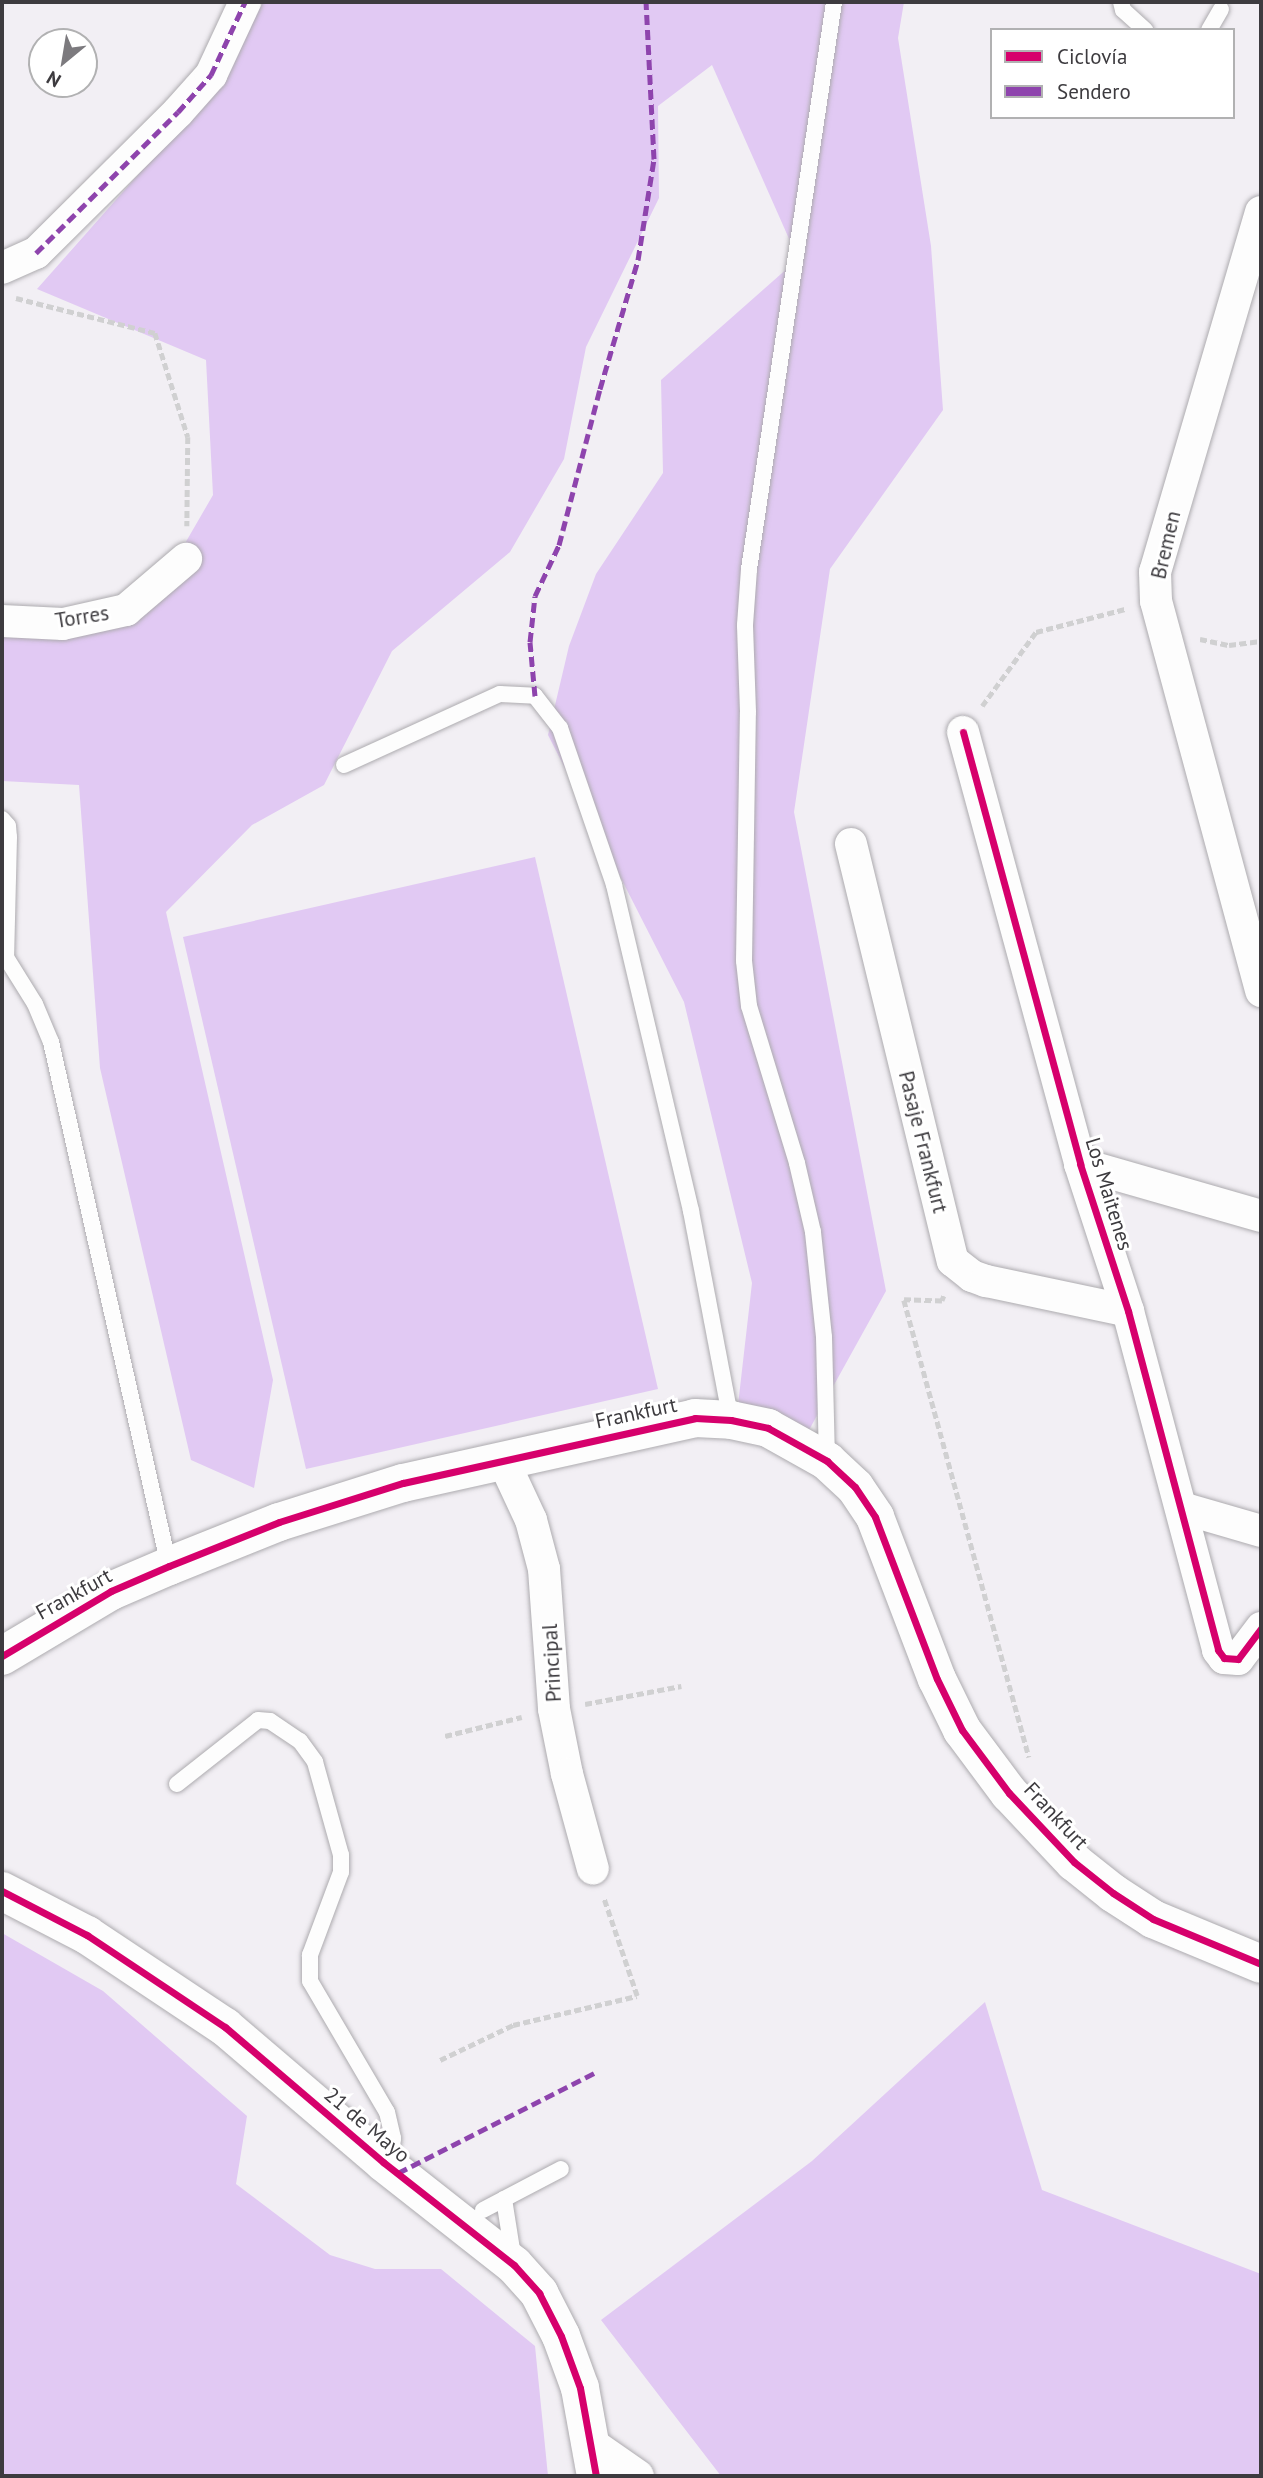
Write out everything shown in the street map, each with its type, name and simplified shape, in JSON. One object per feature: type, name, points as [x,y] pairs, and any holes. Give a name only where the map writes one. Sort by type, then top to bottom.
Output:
[{"type":"street","points":[[2,268],[36,253],[178,112],[211,75],[237,23],[244,2]]},
{"type":"street","name":"Bremen","points":[[1261,212],[1155,572],[1156,601],[1230,877],[1261,909]]},
{"type":"street","name":"Torres","points":[[2,621],[63,625],[126,610],[186,559]]},
{"type":"street","name":"Los Maitenes","points":[[963,732],[1080,1164],[1128,1311],[1219,1650],[1224,1658],[1231,1660],[1245,1653],[1261,1628]]},
{"type":"street","name":"Pasaje Frankfurt","points":[[851,844],[949,1250],[953,1261],[962,1269]]},
{"type":"street","points":[[1230,877],[1261,991]]},
{"type":"street","points":[[1080,1164],[1261,1216]]},
{"type":"street","points":[[962,1269],[986,1281],[1128,1311]]},
{"type":"street","name":"Frankfurt","points":[[2,1656],[111,1591],[291,1518],[403,1483],[695,1418],[731,1420],[768,1428],[827,1461],[855,1487],[875,1517],[937,1679],[961,1730],[1009,1793],[1074,1862],[1113,1893],[1153,1919],[1261,1965]]},
{"type":"street","name":"Principal","points":[[503,1460],[531,1520],[544,1569],[554,1709],[567,1774],[593,1869]]},
{"type":"street","points":[[1182,1508],[1261,1531]]},
{"type":"street","name":"21 de Mayo","points":[[4,1890],[86,1936],[225,2027],[383,2162],[514,2265],[539,2293],[561,2336],[580,2388],[594,2460]]},
{"type":"street","points":[[594,2460],[638,2476]]},
{"type":"lane","points":[[827,1461],[824,1337],[813,1231],[797,1163],[749,1006],[744,961],[748,712],[745,625],[751,556],[834,2]]},
{"type":"lane","points":[[1121,2],[1123,10],[1143,28]]},
{"type":"lane","points":[[1210,28],[1221,9]]},
{"type":"lane","points":[[344,765],[500,694],[535,696],[560,728],[614,885],[691,1211],[731,1420]]},
{"type":"lane","points":[[2,819],[8,826],[9,837],[4,954],[34,1004],[51,1042],[169,1566]]},
{"type":"lane","points":[[177,1784],[258,1720],[270,1721],[300,1741],[315,1762],[341,1855],[341,1872],[310,1955],[310,1981],[387,2112],[392,2147],[383,2162]]},
{"type":"lane","points":[[483,2210],[561,2169]]},
{"type":"lane","points":[[504,2199],[514,2265]]},
{"type":"path","points":[[15,298],[155,333],[188,437],[186,559]]},
{"type":"path","points":[[963,732],[1036,632],[1156,601]]},
{"type":"path","points":[[1165,631],[1228,645],[1261,641]]},
{"type":"path","points":[[962,1269],[942,1301],[904,1300],[1026,1738],[1030,1763]]},
{"type":"path","points":[[440,2060],[513,2025],[637,1996],[593,1869]]},
{"type":"shaded area","points":[[239,2],[904,2],[898,38],[931,246],[943,410],[830,569],[794,812],[886,1291],[804,1439],[738,1405],[752,1283],[684,1002],[548,735],[569,646],[596,574],[663,473],[661,380],[798,259],[712,65],[658,106],[659,198],[586,347],[564,459],[510,552],[392,651],[324,785],[252,825],[166,912],[273,1380],[254,1488],[191,1460],[100,1068],[79,785],[2,781],[2,635],[158,590],[213,495],[206,360],[37,289],[214,89]]},
{"type":"shaded area","points":[[535,857],[658,1389],[306,1469],[183,937]]},
{"type":"shaded area","points":[[2,1933],[103,1991],[247,2116],[236,2184],[330,2255],[375,2269],[441,2269],[535,2346],[548,2476],[2,2476]]},
{"type":"shaded area","points":[[985,2002],[1042,2190],[1261,2274],[1261,2476],[721,2476],[601,2320],[812,2161]]},
{"type":"marked path","points":[[36,253],[178,112],[211,75],[245,2]]},
{"type":"marked path","points":[[535,696],[530,642],[535,596],[559,545],[600,389],[638,260],[654,159],[646,2]]},
{"type":"marked path","points":[[398,2173],[594,2073]]},
{"type":"cycle path","points":[[963,732],[1080,1164],[1128,1311],[1218,1650],[1224,1658],[1238,1659],[1261,1628]]},
{"type":"cycle path","points":[[2,1656],[111,1591],[279,1522],[403,1483],[695,1418],[731,1420],[768,1428],[827,1461],[855,1487],[875,1517],[937,1679],[962,1730],[1009,1793],[1074,1862],[1113,1893],[1153,1919],[1261,1964]]},
{"type":"cycle path","points":[[2,1891],[87,1935],[225,2027],[383,2162],[514,2265],[539,2293],[561,2336],[580,2388],[596,2476]]}]
